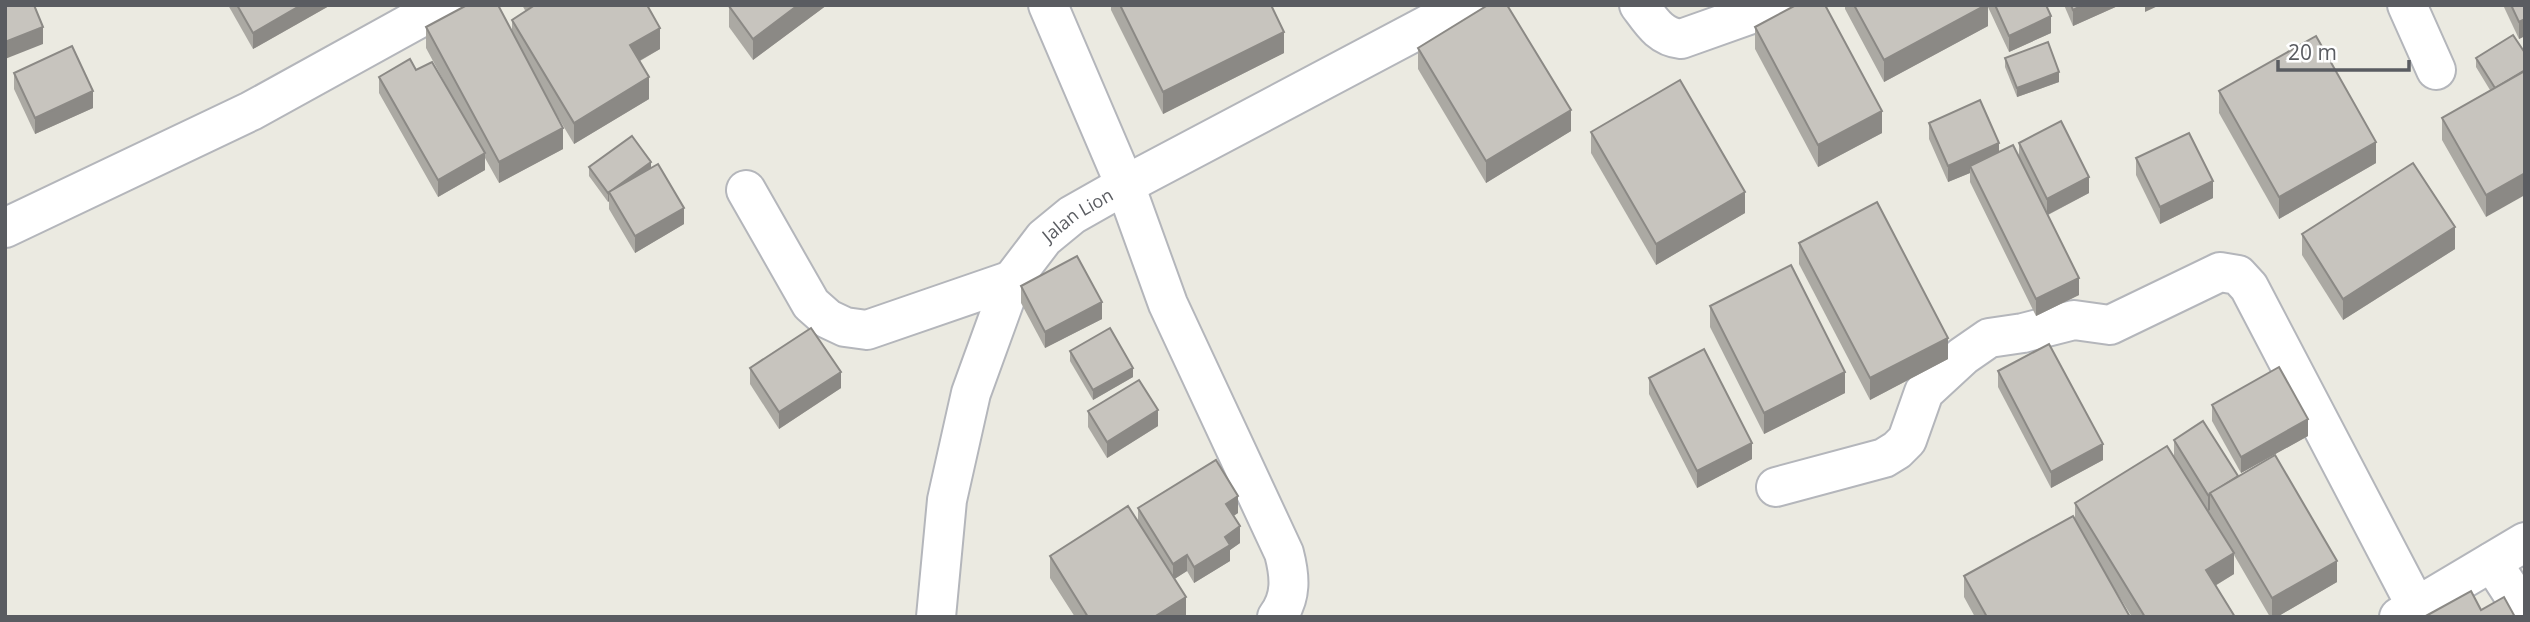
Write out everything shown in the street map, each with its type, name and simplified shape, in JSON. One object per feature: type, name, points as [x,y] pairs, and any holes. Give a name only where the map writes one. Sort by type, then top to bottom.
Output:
[{"type":"street","points":[[5,228],[251,111],[443,5]]},
{"type":"street","points":[[1048,5],[1125,184],[1168,304],[1284,554],[1289,571],[1289,593],[1285,607],[1277,617]]},
{"type":"street","name":"Jalan Lion","points":[[944,607],[947,500],[971,393],[1012,280],[1044,238],[1072,215],[1125,184],[1465,5]]},
{"type":"street","points":[[1639,5],[1661,33],[1670,38],[1681,39],[1723,16],[1777,5]]},
{"type":"street","points":[[2407,5],[2435,70]]},
{"type":"street","points":[[746,190],[811,304],[828,320],[845,327],[867,330],[1012,280]]},
{"type":"street","points":[[1776,487],[1884,458],[1897,450],[1907,440],[1924,392],[1963,356],[1989,338],[2023,333],[2074,320],[2110,326],[2220,272],[2238,275],[2249,287],[2407,612],[2525,542]]},
{"type":"street","points":[[2492,562],[2525,613]]},
{"type":"building","points":[[5,5],[34,5],[43,27],[5,42]]},
{"type":"building","points":[[237,5],[301,5],[253,33]]},
{"type":"building","points":[[467,5],[498,5],[563,128],[499,162],[426,27]]},
{"type":"building","points":[[535,5],[647,5],[660,28],[630,45],[649,77],[574,123],[512,20]]},
{"type":"building","points":[[798,5],[753,39],[729,6]]},
{"type":"building","points":[[1120,5],[1271,5],[1284,32],[1163,92]]},
{"type":"building","points":[[1488,5],[1507,5],[1571,110],[1486,161],[1418,48]]},
{"type":"building","points":[[1796,5],[1825,5],[1882,111],[1818,145],[1755,27]]},
{"type":"building","points":[[1854,5],[1986,5],[1884,60]]},
{"type":"building","points":[[1995,5],[2046,5],[2051,16],[2009,36]]},
{"type":"building","points":[[2511,5],[2525,5],[2525,19],[2519,22]]},
{"type":"building","points":[[2513,35],[2525,53],[2525,70],[2495,88],[2476,58]]},
{"type":"building","points":[[2316,36],[2376,142],[2279,197],[2219,91]]},
{"type":"building","points":[[2048,42],[2059,72],[2017,88],[2005,58]]},
{"type":"building","points":[[72,46],[93,91],[35,118],[14,73]]},
{"type":"building","points":[[410,59],[416,70],[432,62],[485,153],[438,180],[379,77]]},
{"type":"building","points":[[2525,71],[2525,173],[2486,195],[2442,118]]},
{"type":"building","points":[[1680,80],[1745,192],[1656,244],[1591,132]]},
{"type":"building","points":[[1980,100],[1999,143],[1948,166],[1929,123]]},
{"type":"building","points":[[2061,121],[2089,177],[2047,199],[2019,143]]},
{"type":"building","points":[[2189,133],[2213,181],[2160,207],[2136,158]]},
{"type":"building","points":[[632,136],[651,162],[608,193],[589,167]]},
{"type":"building","points":[[2013,145],[2079,278],[2036,299],[1970,166]]},
{"type":"building","points":[[2413,163],[2455,227],[2343,299],[2302,234]]},
{"type":"building","points":[[658,164],[684,208],[635,236],[609,192]]},
{"type":"building","points":[[1877,202],[1948,338],[1870,378],[1799,243]]},
{"type":"building","points":[[1077,256],[1102,302],[1045,332],[1021,286]]},
{"type":"building","points":[[1791,265],[1845,372],[1764,413],[1710,306]]},
{"type":"building","points":[[811,328],[841,372],[779,412],[750,368]]},
{"type":"building","points":[[1110,328],[1133,368],[1093,390],[1070,351]]},
{"type":"building","points":[[2049,344],[2103,444],[2051,472],[1998,371]]},
{"type":"building","points":[[1704,349],[1752,443],[1697,471],[1649,378]]},
{"type":"building","points":[[2279,367],[2308,419],[2241,457],[2212,405]]},
{"type":"building","points":[[1139,380],[1158,410],[1107,442],[1088,411]]},
{"type":"building","points":[[2203,421],[2238,476],[2208,495],[2174,440]]},
{"type":"building","points":[[2167,446],[2234,553],[2206,570],[2235,617],[2145,617],[2075,503]]},
{"type":"building","points":[[2275,455],[2337,561],[2272,598],[2210,493]]},
{"type":"building","points":[[1216,460],[1238,496],[1226,504],[1240,526],[1225,537],[1230,545],[1194,567],[1187,555],[1173,564],[1138,508]]},
{"type":"building","points":[[1128,506],[1186,597],[1154,617],[1088,617],[1050,556]]},
{"type":"building","points":[[2073,516],[2130,617],[1987,617],[1964,576]]},
{"type":"building","points":[[2471,591],[2481,610],[2504,597],[2515,617],[2424,617]]}]
